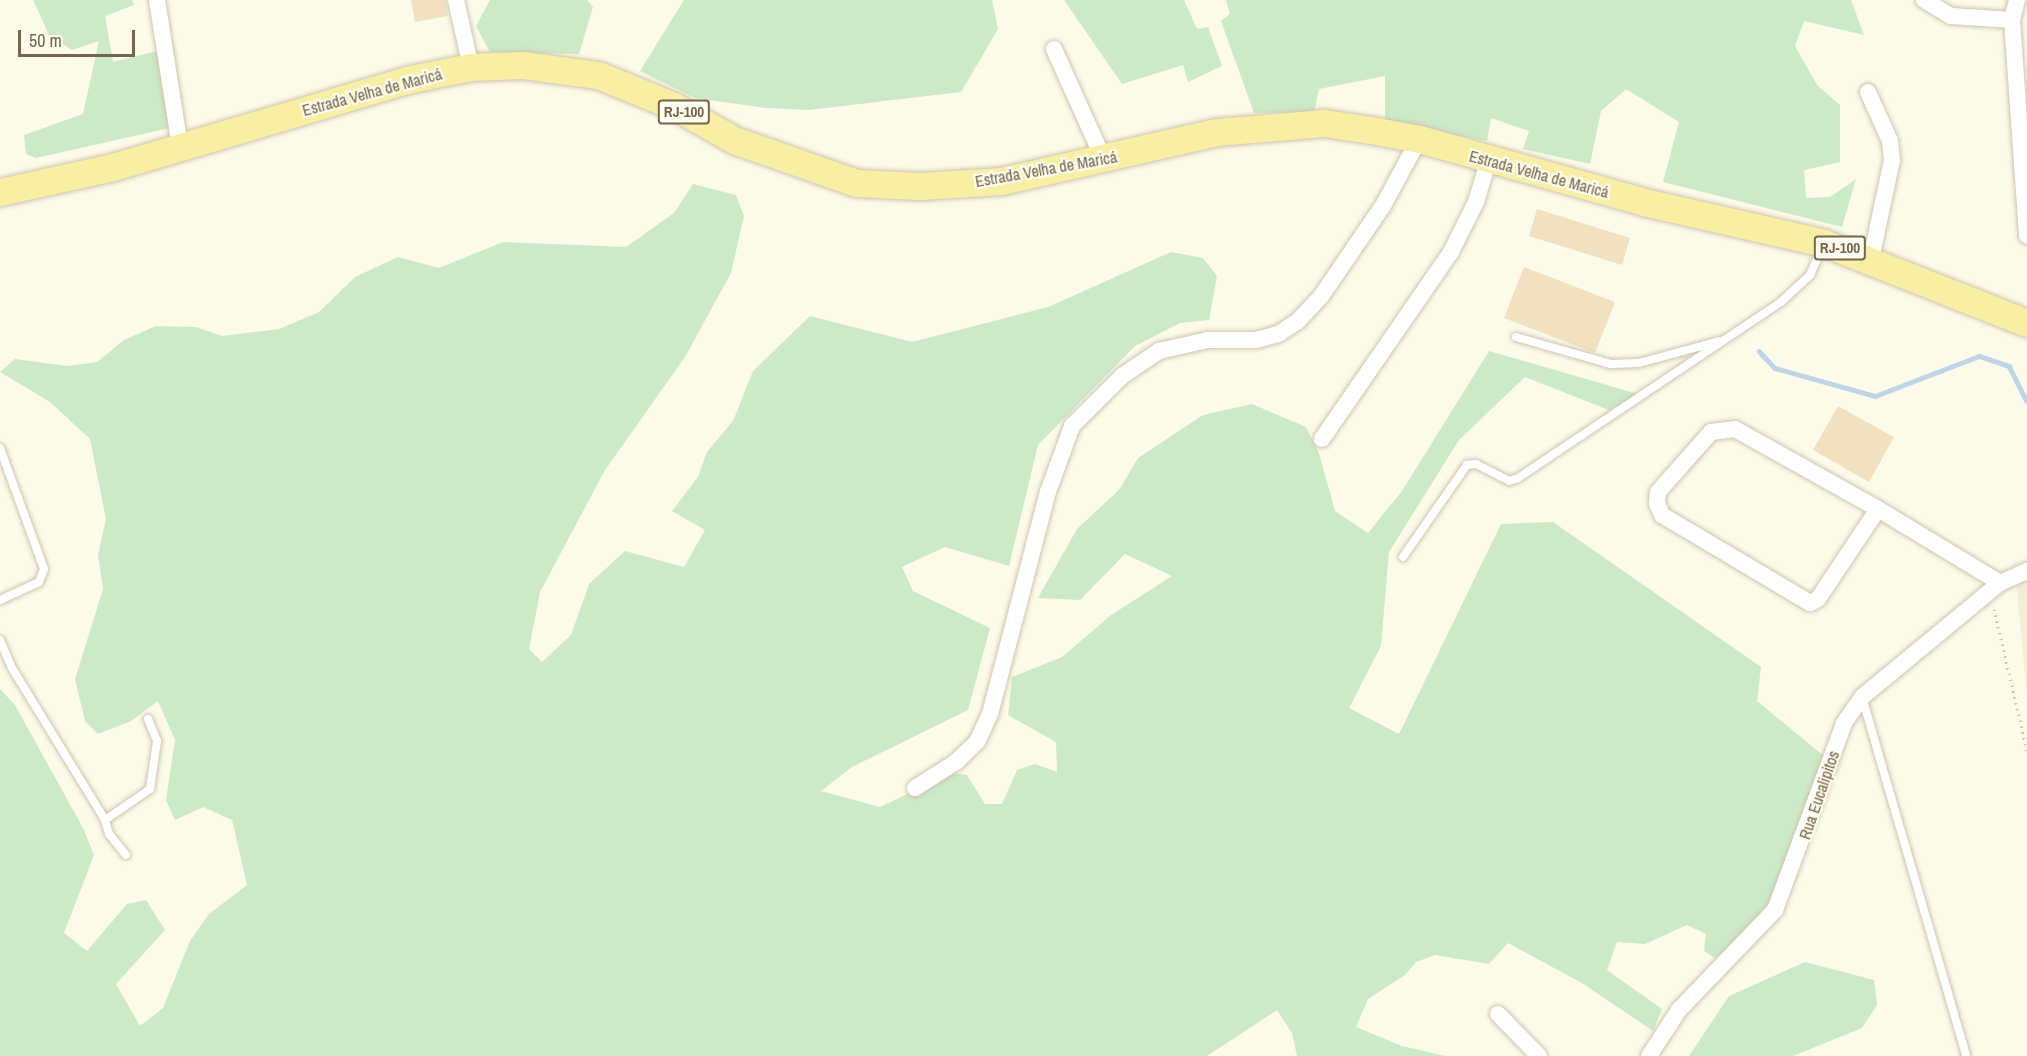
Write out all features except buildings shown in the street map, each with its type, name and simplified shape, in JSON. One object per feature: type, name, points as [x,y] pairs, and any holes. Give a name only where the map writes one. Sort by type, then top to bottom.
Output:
[{"type":"main road","name":"Estrada Velha de Maricá","points":[[0,192],[180,147],[406,80],[471,67],[523,65],[598,75],[674,106],[734,140],[856,183],[920,186],[1001,181],[1104,160],[1217,132],[1324,123],[1419,139],[1488,162],[1824,243],[1871,259],[2027,323]]},
{"type":"street","points":[[157,0],[180,147]]},
{"type":"street","points":[[456,0],[471,67]]},
{"type":"street","points":[[1924,0],[1951,16],[2012,20]]},
{"type":"street","points":[[2017,0],[2012,20],[2027,235]]},
{"type":"street","points":[[1054,49],[1104,160]]},
{"type":"street","points":[[1868,92],[1890,141],[1892,160],[1871,259]]},
{"type":"street","points":[[915,789],[963,756],[977,742],[990,714],[1048,492],[1072,426],[1122,376],[1159,351],[1208,340],[1256,340],[1278,334],[1298,321],[1322,295],[1384,204],[1419,139]]},
{"type":"street","points":[[1322,439],[1450,252],[1476,202],[1488,162]]},
{"type":"street","points":[[1878,509],[1818,599],[1810,603],[1662,514],[1657,503],[1659,492],[1711,432],[1724,428],[1735,429],[1878,509],[1995,588]]},
{"type":"street","name":"Rua Eucalipitos","points":[[1649,1056],[1679,1010],[1775,909],[1844,723],[1862,697],[1995,588],[2027,571]]},
{"type":"street","points":[[1498,1014],[1539,1056]]},
{"type":"lane","points":[[1403,557],[1467,465],[1476,464],[1509,481],[1518,478],[1781,302],[1810,274],[1824,243]]},
{"type":"lane","points":[[1516,337],[1611,364],[1640,363],[1726,340]]},
{"type":"lane","points":[[0,448],[44,569],[39,582],[0,600]]},
{"type":"lane","points":[[0,640],[12,668],[105,819],[109,834],[126,855]]},
{"type":"lane","points":[[1862,697],[1966,1056]]},
{"type":"lane","points":[[105,819],[150,789],[157,741],[148,719]]},
{"type":"path","points":[[1995,588],[2027,751]]},
{"type":"shaded area","points":[[2027,577],[2027,694],[2016,582]]},
{"type":"green space","points":[[33,0],[132,0],[134,5],[105,16],[113,62],[157,51],[170,128],[36,158],[26,154],[24,135],[83,114],[99,41],[72,50],[49,35]]},
{"type":"green space","points":[[490,0],[587,0],[593,7],[579,54],[490,52],[476,26]]},
{"type":"green space","points":[[684,0],[992,0],[998,29],[961,92],[809,110],[766,108],[695,98],[640,71]]},
{"type":"green space","points":[[1064,0],[1184,0],[1197,29],[1208,27],[1222,66],[1188,82],[1183,65],[1122,84]]},
{"type":"green space","points":[[1226,0],[1851,0],[1864,35],[1804,21],[1795,46],[1817,85],[1840,105],[1840,162],[1804,170],[1806,198],[1830,197],[1856,179],[1842,227],[1663,182],[1679,122],[1626,89],[1601,111],[1590,164],[1523,149],[1529,131],[1491,118],[1487,141],[1385,121],[1385,76],[1319,89],[1314,112],[1254,113],[1221,21],[1230,14]]},
{"type":"green space","points":[[693,184],[736,195],[744,216],[731,273],[685,357],[605,470],[540,592],[529,649],[542,662],[571,635],[589,584],[625,551],[684,567],[705,530],[672,511],[698,477],[707,452],[733,421],[753,371],[810,316],[912,342],[1048,307],[1171,252],[1203,258],[1217,276],[1209,320],[1180,323],[1135,346],[1038,445],[1009,566],[945,547],[902,567],[913,591],[990,628],[968,710],[852,767],[821,791],[880,807],[951,773],[967,775],[985,804],[1002,804],[1017,770],[1035,764],[1057,772],[1056,742],[1008,715],[1012,677],[1062,657],[1111,615],[1172,576],[1125,554],[1080,600],[1038,598],[1077,529],[1119,490],[1138,458],[1203,415],[1252,404],[1306,427],[1319,453],[1335,511],[1368,533],[1402,491],[1489,351],[1638,394],[1609,410],[1525,377],[1459,440],[1389,552],[1381,646],[1349,708],[1399,734],[1501,524],[1553,522],[1761,667],[1757,701],[1824,756],[1783,873],[1756,926],[1715,958],[1704,951],[1706,934],[1687,925],[1645,944],[1617,942],[1607,970],[1662,1009],[1653,1031],[1582,983],[1508,943],[1489,964],[1435,955],[1416,962],[1405,975],[1368,999],[1356,1027],[1402,1046],[1446,1056],[1297,1056],[1292,1033],[1277,1010],[1207,1056],[0,1056],[0,689],[15,705],[83,828],[94,855],[64,933],[87,951],[127,904],[146,900],[165,930],[116,984],[140,1026],[163,1008],[190,941],[209,914],[247,885],[232,820],[203,807],[175,820],[166,800],[175,740],[158,701],[131,721],[98,734],[85,721],[75,679],[103,589],[98,555],[106,519],[90,439],[50,402],[0,372],[15,359],[67,366],[97,362],[124,340],[156,326],[196,327],[222,336],[279,329],[319,312],[355,277],[398,257],[439,268],[503,242],[626,247],[674,213]]},
{"type":"green space","points":[[1805,962],[1874,980],[1877,1005],[1862,1028],[1793,1056],[1689,1056],[1729,996]]},
{"type":"waterway","points":[[1759,351],[1775,368],[1875,396],[1979,356],[2009,366],[2027,401]]}]
